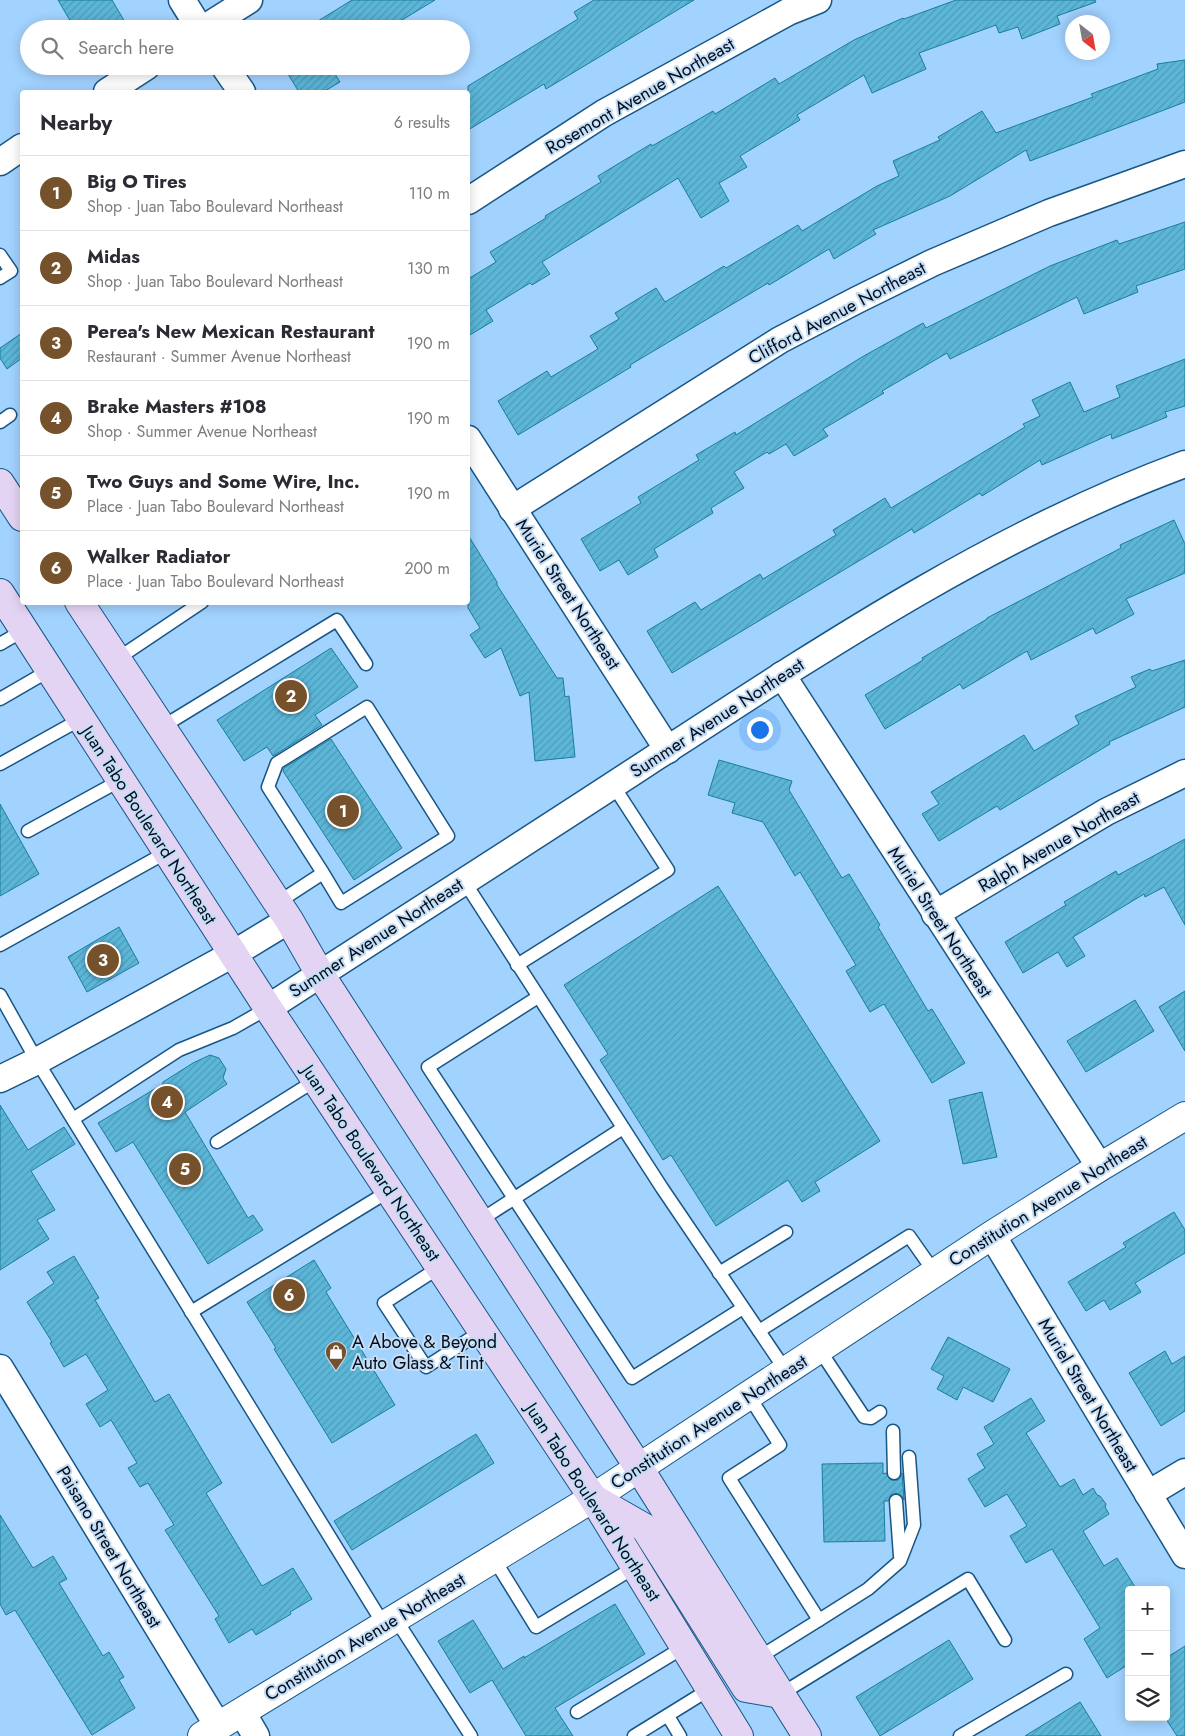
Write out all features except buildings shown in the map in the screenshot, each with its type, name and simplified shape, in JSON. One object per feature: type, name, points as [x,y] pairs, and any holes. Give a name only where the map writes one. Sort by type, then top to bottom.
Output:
[{"type":"main road","points":[[0,483],[20,512]]},
{"type":"main road","name":"Juan Tabo Boulevard Northeast","points":[[0,593],[268,1008],[593,1498],[739,1736]]},
{"type":"main road","points":[[81,605],[283,911],[320,974],[639,1468],[807,1736]]},
{"type":"main road","points":[[593,1498],[645,1528],[746,1688],[780,1694]]},
{"type":"street","points":[[182,0],[196,20]]},
{"type":"street","points":[[217,20],[249,0]]},
{"type":"street","name":"Rosemont Avenue Northeast","points":[[470,200],[604,113],[788,12],[818,0]]},
{"type":"street","points":[[110,90],[133,75]]},
{"type":"street","points":[[230,75],[241,90]]},
{"type":"street","points":[[0,162],[20,148]]},
{"type":"street","name":"Clifford Avenue Northeast","points":[[512,508],[780,340],[857,300],[932,263],[1049,212],[1185,164]]},
{"type":"street","name":"Muriel Street Northeast","points":[[470,442],[668,750]]},
{"type":"street","name":"Summer Avenue Northeast","points":[[268,1008],[782,675],[946,576],[1015,538],[1094,501],[1185,464]]},
{"type":"street","name":"Muriel Street Northeast","points":[[782,675],[1100,1167]]},
{"type":"street","name":"Ralph Avenue Northeast","points":[[936,914],[1106,812],[1185,773]]},
{"type":"street","points":[[0,1079],[37,1061],[233,954],[283,911]]},
{"type":"street","name":"Constitution Avenue Northeast","points":[[210,1731],[593,1498],[992,1235],[1185,1116]]},
{"type":"street","name":"Muriel Street Northeast","points":[[992,1235],[1185,1554]]},
{"type":"street","name":"Paisano Street Northeast","points":[[0,1368],[210,1731]]},
{"type":"street","points":[[1148,1494],[1185,1472]]},
{"type":"street","points":[[242,1712],[256,1736]]},
{"type":"lane","points":[[0,255],[11,271],[0,278]]},
{"type":"lane","points":[[117,659],[198,605]]},
{"type":"lane","points":[[162,727],[336,620],[366,664]]},
{"type":"lane","points":[[0,644],[24,630]]},
{"type":"lane","points":[[0,699],[50,670]]},
{"type":"lane","points":[[367,707],[448,836],[341,903],[323,873],[268,787],[276,763],[367,707]]},
{"type":"lane","points":[[0,764],[81,719]]},
{"type":"lane","points":[[28,831],[121,780]]},
{"type":"lane","points":[[517,965],[668,870],[613,785]]},
{"type":"lane","points":[[0,945],[167,852]]},
{"type":"lane","points":[[283,911],[323,873]]},
{"type":"lane","points":[[464,881],[623,1128],[786,1371]]},
{"type":"lane","points":[[0,995],[37,1061],[191,1312],[390,1622],[471,1736]]},
{"type":"lane","points":[[538,997],[428,1068],[632,1378],[743,1308]]},
{"type":"lane","points":[[73,1119],[179,1050],[233,1028],[268,1008]]},
{"type":"lane","points":[[217,1142],[316,1080]]},
{"type":"lane","points":[[479,1221],[623,1128]]},
{"type":"lane","points":[[191,1312],[389,1191]]},
{"type":"lane","points":[[720,1273],[786,1232]]},
{"type":"lane","points":[[759,1331],[909,1236],[935,1273]]},
{"type":"lane","points":[[440,1267],[384,1303],[426,1367],[482,1331]]},
{"type":"lane","points":[[819,1349],[864,1417],[871,1418],[880,1412]]},
{"type":"lane","points":[[749,1396],[780,1445],[729,1478],[818,1620]]},
{"type":"lane","points":[[892,1431],[894,1473]]},
{"type":"lane","points":[[758,1658],[868,1589],[900,1561],[914,1525],[908,1457]]},
{"type":"lane","points":[[896,1501],[900,1561]]},
{"type":"lane","points":[[494,1559],[536,1627],[635,1568]]},
{"type":"lane","points":[[780,1694],[968,1578],[1005,1640]]},
{"type":"lane","points":[[577,1712],[684,1647]]},
{"type":"lane","points":[[965,1735],[1066,1674]]},
{"type":"lane","points":[[634,1736],[710,1689]]},
{"type":"lane","points":[[668,1716],[680,1736]]},
{"type":"place","name":"Midas","points":[[291,696]]},
{"type":"place","name":"Big O Tires","points":[[343,811]]},
{"type":"place","name":"Perea's New Mexican Restaurant","points":[[103,960]]},
{"type":"place","name":"Brake Masters #108","points":[[167,1102]]},
{"type":"place","name":"Two Guys and Some Wire, Inc.","points":[[185,1169]]},
{"type":"place","name":"Walker Radiator","points":[[289,1295]]},
{"type":"place","name":"A Above & Beyond Auto Glass & Tint","points":[[336,1371]]}]
